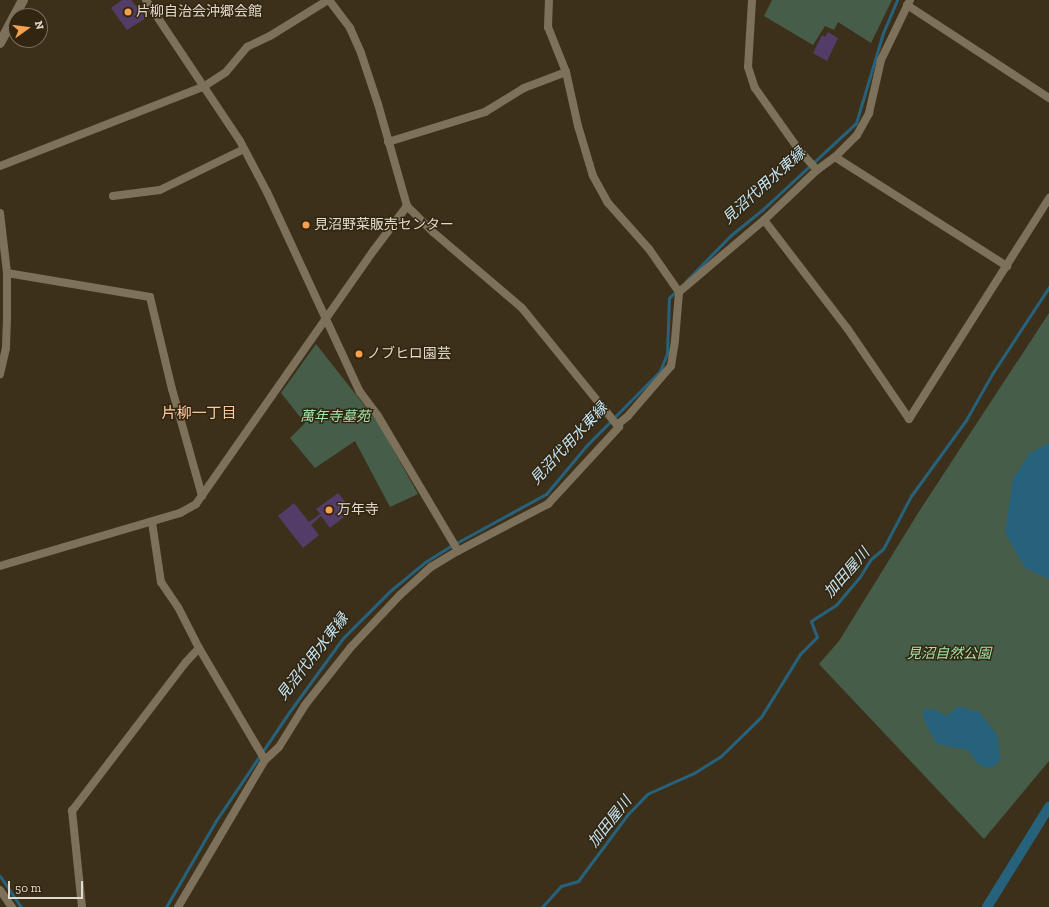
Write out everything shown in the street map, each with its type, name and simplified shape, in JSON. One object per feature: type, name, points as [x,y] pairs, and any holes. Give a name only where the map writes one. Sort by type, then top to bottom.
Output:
[{"type":"street","points":[[0,44],[24,0]]},
{"type":"street","points":[[146,0],[203,87],[225,116],[244,149],[267,192],[348,370],[360,392],[378,416],[458,551]]},
{"type":"street","points":[[0,166],[203,87],[226,72],[248,48],[328,0],[350,28],[361,53],[407,206],[433,232],[522,308],[617,425],[628,416],[671,366],[679,292],[649,249],[608,203],[592,176],[578,126],[566,72],[548,27],[549,0]]},
{"type":"street","points":[[752,0],[748,67],[755,88],[798,150],[817,170]]},
{"type":"street","points":[[679,292],[764,220],[817,170],[835,157],[857,135],[868,113],[881,60],[908,3],[1049,98]]},
{"type":"street","points":[[388,142],[485,112],[524,88],[566,72]]},
{"type":"street","points":[[113,196],[160,190],[244,149]]},
{"type":"street","points":[[835,157],[1007,266]]},
{"type":"street","points":[[764,220],[847,328],[909,419],[1049,198]]},
{"type":"street","points":[[0,566],[180,514],[196,504],[407,206]]},
{"type":"street","points":[[0,213],[7,273],[0,374]]},
{"type":"street","points":[[7,273],[150,297],[172,389],[202,496]]},
{"type":"street","points":[[178,907],[265,760],[279,747],[304,705],[351,648],[400,595],[431,567],[458,551],[548,504],[619,427]]},
{"type":"street","points":[[152,522],[161,582],[178,607],[199,648],[265,760]]},
{"type":"street","points":[[82,907],[72,811],[186,662],[199,648]]},
{"type":"street","points":[[0,890],[12,907]]},
{"type":"green space","points":[[772,0],[892,0],[871,43],[838,22],[834,30],[825,26],[813,45],[764,16]]},
{"type":"green space","name":"見沼自然公園","points":[[1049,313],[1049,761],[984,839],[819,664],[839,641],[920,510]]},
{"type":"green space","name":"萬年寺墓苑","points":[[316,344],[379,424],[418,494],[390,507],[355,441],[315,468],[290,438],[305,423],[281,393]]},
{"type":"water","points":[[1049,443],[1049,579],[1025,568],[1005,532],[1013,479],[1030,453]]},
{"type":"water","points":[[958,706],[979,712],[997,735],[1001,760],[990,769],[978,764],[968,750],[937,744],[926,725],[922,710],[932,709],[947,716]]},
{"type":"building","points":[[122,0],[131,0],[146,18],[127,30],[111,8]]},
{"type":"building","points":[[828,32],[838,38],[827,61],[813,53],[822,35],[825,37]]},
{"type":"building","points":[[338,493],[350,508],[346,512],[348,514],[330,528],[321,516],[311,525],[319,535],[303,548],[278,516],[294,503],[309,522],[320,514],[316,509]]},
{"type":"waterway","name":"見沼代用水東縁","points":[[686,281],[731,235],[762,210],[856,123],[883,33],[897,0]]},
{"type":"waterway","name":"加田屋川","points":[[542,907],[561,886],[578,881],[628,814],[647,794],[694,773],[720,757],[761,717],[800,654],[817,637],[811,621],[836,605],[859,578],[871,559],[883,549],[911,496],[966,420],[992,374],[1049,287]]},
{"type":"waterway","name":"見沼代用水東縁","points":[[166,907],[215,822],[290,711],[343,638],[390,591],[425,562],[449,547],[546,494],[587,445],[660,371],[667,354],[669,298],[676,291]]},
{"type":"waterway","name":"見沼代用水東縁","points":[[987,907],[1049,807]]},
{"type":"waterway","name":"見沼代用水東縁","points":[[0,876],[21,907]]},
{"type":"place","name":"片柳自治会沖郷会館","points":[[128,12]]},
{"type":"place","name":"見沼野菜販売センター","points":[[306,225]]},
{"type":"place","name":"ノブヒロ園芸","points":[[359,354]]},
{"type":"place","name":"万年寺","points":[[329,510]]},
{"type":"district","name":"片柳一丁目","points":[[199,414]]}]
